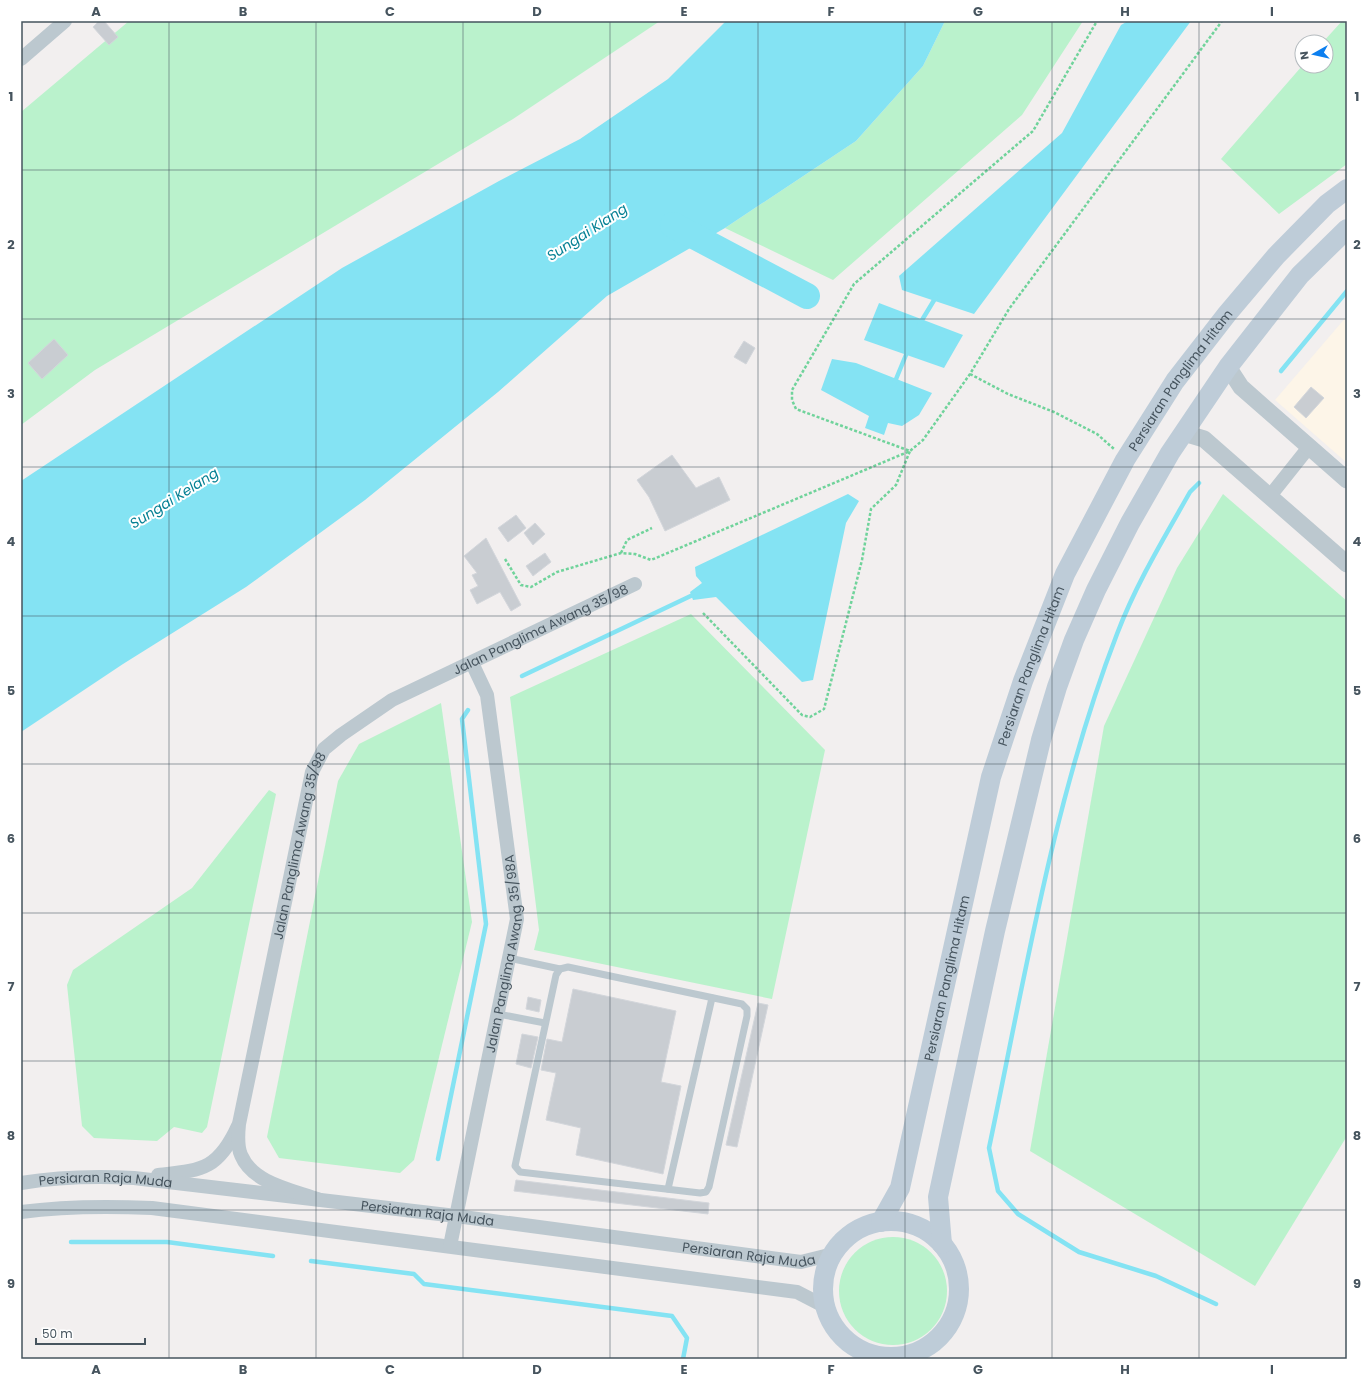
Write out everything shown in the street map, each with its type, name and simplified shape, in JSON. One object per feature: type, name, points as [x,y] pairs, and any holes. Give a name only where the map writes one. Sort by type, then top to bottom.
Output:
[{"type":"main road","name":"Persiaran Panglima Hitam","points":[[881,1222],[900,1188],[991,777],[1023,681],[1065,574],[1125,460],[1175,381],[1227,314],[1276,256],[1327,204],[1347,189]]},
{"type":"main road","points":[[942,1244],[938,1198],[995,931],[1041,740],[1057,687],[1096,590],[1130,523],[1184,433],[1228,367],[1300,275],[1347,229]]},
{"type":"main road","points":[[881,1222],[903,1222],[924,1230],[942,1244],[952,1258],[958,1275],[959,1292],[957,1308],[950,1324],[940,1337],[912,1357],[883,1357],[862,1350],[843,1338],[832,1323],[826,1306],[824,1280],[833,1254],[846,1239],[862,1228],[881,1222]]},
{"type":"main road","points":[[843,1338],[846,1359]]},
{"type":"street","points":[[21,59],[65,21]]},
{"type":"street","points":[[1228,367],[1241,387],[1347,480]]},
{"type":"street","points":[[1184,433],[1204,439],[1347,564]]},
{"type":"street","points":[[1270,496],[1309,447]]},
{"type":"street","name":"Jalan Panglima Awang 35/98","points":[[238,1124],[312,772],[324,749],[341,735],[392,700],[635,584]]},
{"type":"street","name":"Jalan Panglima Awang 35/98A","points":[[450,1246],[517,919],[487,696],[472,663]]},
{"type":"street","points":[[134,1178],[188,1171],[206,1167],[219,1158],[231,1140],[238,1124]]},
{"type":"street","points":[[238,1124],[238,1141],[241,1155],[250,1169],[264,1180],[320,1200]]},
{"type":"street","name":"Persiaran Raja Muda","points":[[21,1183],[48,1178],[102,1176],[134,1178],[456,1216],[801,1262],[833,1254]]},
{"type":"street","name":"Persiaran Raja Muda","points":[[21,1212],[52,1208],[103,1206],[152,1208],[797,1292],[826,1306]]},
{"type":"lane","points":[[509,958],[560,969],[568,967],[742,1004],[747,1009],[747,1016],[709,1187],[706,1192],[700,1194],[520,1172],[515,1166],[545,1023],[556,975],[560,969]]},
{"type":"lane","points":[[668,1189],[712,998]]},
{"type":"lane","points":[[498,1014],[545,1023]]},
{"type":"path","points":[[910,451],[796,409],[792,400],[792,390],[854,284],[1034,130],[1097,21]]},
{"type":"path","points":[[505,558],[521,585],[531,587],[557,572],[621,553],[635,554],[651,560],[910,451],[923,440],[970,374],[1009,309],[1222,21]]},
{"type":"path","points":[[970,374],[1008,394],[1054,412],[1097,434],[1125,460]]},
{"type":"path","points":[[703,614],[802,715],[810,717],[824,709],[862,560],[871,509],[896,485],[910,451]]},
{"type":"path","points":[[621,553],[627,540],[652,528]]},
{"type":"shaded area","points":[[1347,316],[1347,463],[1275,400]]},
{"type":"green space","points":[[129,21],[660,21],[513,119],[95,370],[21,425],[21,112]]},
{"type":"green space","points":[[945,21],[1083,21],[1022,115],[833,280],[725,228],[856,141],[923,66]]},
{"type":"green space","points":[[1342,21],[1347,21],[1347,164],[1279,214],[1221,159],[1295,74],[1334,74],[1334,34],[1330,34]]},
{"type":"green space","points":[[1223,494],[1347,601],[1347,1136],[1255,1286],[1030,1151],[1104,726],[1177,568]]},
{"type":"green space","points":[[691,614],[825,750],[772,999],[534,950],[539,930],[510,697]]},
{"type":"green space","points":[[441,703],[472,922],[414,1160],[400,1173],[279,1158],[267,1137],[338,781],[359,744]]},
{"type":"green space","points":[[269,790],[276,794],[207,1127],[202,1133],[174,1127],[157,1141],[94,1138],[82,1126],[67,985],[73,970],[192,888]]},
{"type":"green space","points":[[893,1237],[914,1241],[931,1253],[943,1270],[947,1291],[943,1312],[931,1329],[914,1341],[893,1345],[872,1341],[855,1329],[843,1312],[839,1291],[843,1270],[855,1253],[872,1241]]},
{"type":"water","points":[[726,21],[945,21],[923,66],[856,141],[725,228],[607,296],[498,392],[365,500],[246,587],[123,664],[21,732],[21,481],[342,268],[499,181],[580,139],[668,79]]},
{"type":"water","points":[[1128,21],[1191,21],[974,314],[902,290],[899,276],[1062,133],[1121,25]]},
{"type":"water","points":[[879,303],[963,335],[944,368],[864,340]]},
{"type":"water","points":[[832,359],[856,363],[932,393],[919,415],[902,426],[888,423],[884,435],[865,428],[869,416],[821,390]]},
{"type":"water","points":[[848,494],[859,501],[846,523],[813,680],[802,682],[716,597],[693,600],[690,592],[702,583],[696,576],[695,567]]},
{"type":"building","points":[[99,21],[104,21],[118,37],[109,45],[93,27]]},
{"type":"building","points":[[54,339],[68,355],[42,379],[28,363]]},
{"type":"building","points":[[744,341],[755,348],[746,364],[734,357]]},
{"type":"building","points":[[1311,387],[1324,398],[1306,418],[1294,407]]},
{"type":"building","points":[[672,455],[696,488],[719,477],[730,500],[665,531],[649,497],[637,480]]},
{"type":"building","points":[[516,515],[526,528],[508,542],[498,528]]},
{"type":"building","points":[[535,523],[545,534],[533,545],[524,533]]},
{"type":"building","points":[[486,538],[521,605],[511,611],[500,592],[477,604],[470,590],[478,586],[472,575],[477,573],[464,556]]},
{"type":"building","points":[[545,553],[551,562],[533,576],[526,566]]},
{"type":"building","points":[[573,989],[676,1011],[661,1082],[681,1086],[663,1174],[576,1155],[581,1128],[546,1120],[556,1073],[541,1070],[547,1039],[562,1042]]},
{"type":"building","points":[[528,997],[541,1000],[539,1012],[526,1009]]},
{"type":"building","points":[[758,1003],[768,1005],[737,1147],[726,1145]]},
{"type":"building","points":[[522,1034],[538,1037],[531,1068],[516,1064]]},
{"type":"building","points":[[516,1180],[709,1203],[708,1214],[514,1191]]},
{"type":"waterway","points":[[673,225],[807,296]]},
{"type":"waterway","points":[[1281,371],[1347,291]]},
{"type":"waterway","points":[[919,325],[936,297]]},
{"type":"waterway","points":[[894,384],[908,350]]},
{"type":"waterway","points":[[1199,483],[1190,492],[1133,597],[1117,634],[1075,759],[1043,888],[989,1148],[998,1191],[1018,1214],[1079,1252],[1156,1276],[1216,1304]]},
{"type":"waterway","points":[[522,676],[697,593]]},
{"type":"waterway","points":[[438,1159],[486,924],[462,719],[468,710]]},
{"type":"waterway","points":[[71,1242],[167,1242],[273,1256]]},
{"type":"waterway","points":[[311,1261],[414,1274],[424,1284],[672,1316],[687,1338],[683,1359]]},
{"type":"water label","name":"Sungai Klang","points":[[587,232]]},
{"type":"water label","name":"Sungai Kelang","points":[[174,498]]}]
